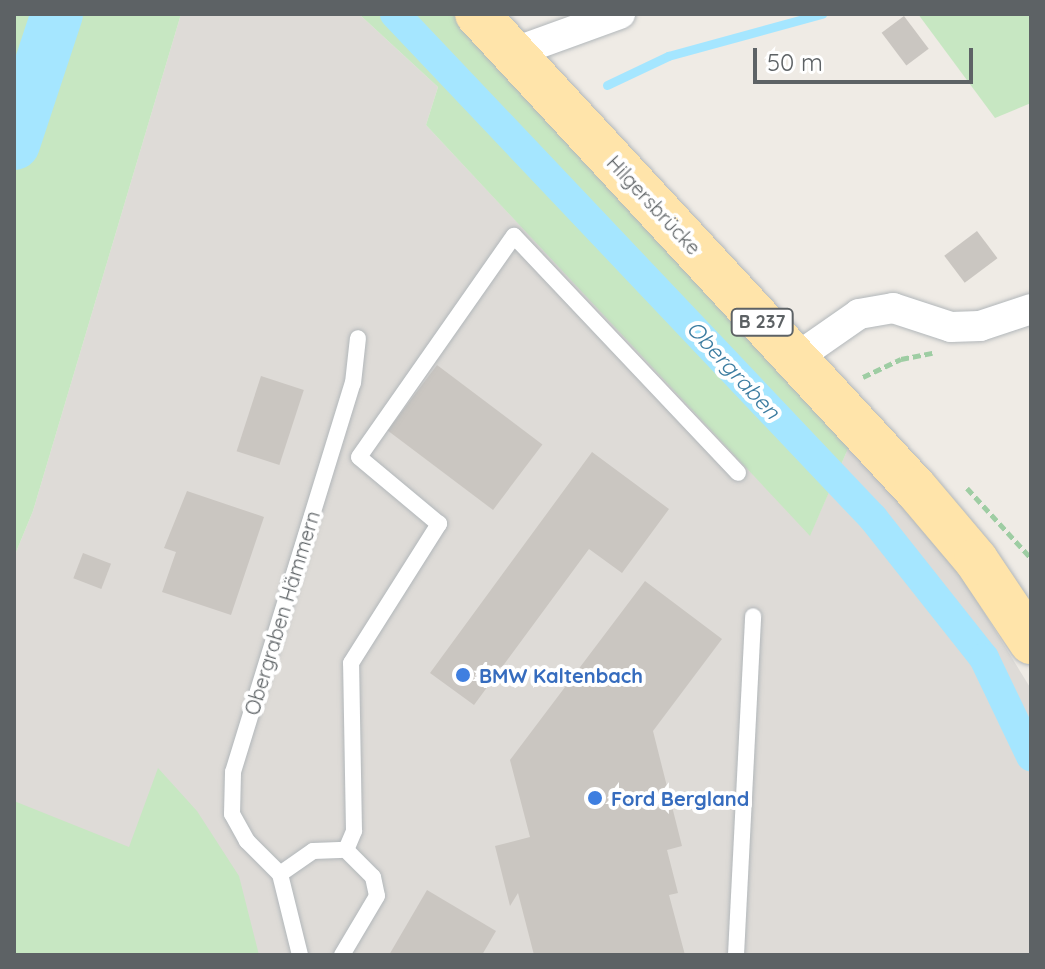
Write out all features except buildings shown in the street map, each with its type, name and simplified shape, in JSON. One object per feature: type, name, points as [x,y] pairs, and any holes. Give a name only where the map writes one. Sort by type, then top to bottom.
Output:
[{"type":"main road","name":"Hilgersbrücke","points":[[477,14],[796,358],[976,560],[1031,642]]},
{"type":"street","points":[[512,53],[620,14]]},
{"type":"street","points":[[796,358],[859,314],[893,308],[951,327],[980,326],[1031,309]]},
{"type":"lane","points":[[346,850],[354,831],[351,663],[439,524],[359,457],[514,236],[738,473]]},
{"type":"lane","name":"Obergraben Hämmern","points":[[280,874],[247,841],[232,814],[233,772],[353,383],[358,338]]},
{"type":"lane","points":[[736,955],[753,616]]},
{"type":"lane","points":[[300,955],[280,874],[313,851],[346,850],[373,877],[377,896],[342,955]]},
{"type":"path","points":[[858,379],[901,359],[947,350]]},
{"type":"shaded area","points":[[181,14],[359,14],[438,87],[426,125],[810,535],[850,444],[956,567],[1031,689],[1031,955],[14,955],[14,557],[33,511]]},
{"type":"green space","points":[[14,14],[181,14],[33,511],[14,557]]},
{"type":"green space","points":[[359,14],[453,14],[850,444],[810,536],[426,125],[438,87]]},
{"type":"green space","points":[[918,14],[1031,14],[1031,103],[995,118]]},
{"type":"green space","points":[[158,768],[197,811],[239,876],[259,955],[14,955],[14,801],[129,847]]},
{"type":"waterway","points":[[14,144],[57,14]]},
{"type":"waterway","name":"Obergraben","points":[[395,14],[873,518],[984,658],[1031,756]]},
{"type":"waterway","points":[[607,85],[668,56],[822,14]]},
{"type":"place","name":"BMW Kaltenbach","points":[[463,675]]},
{"type":"place","name":"Ford Bergland","points":[[595,798]]}]
